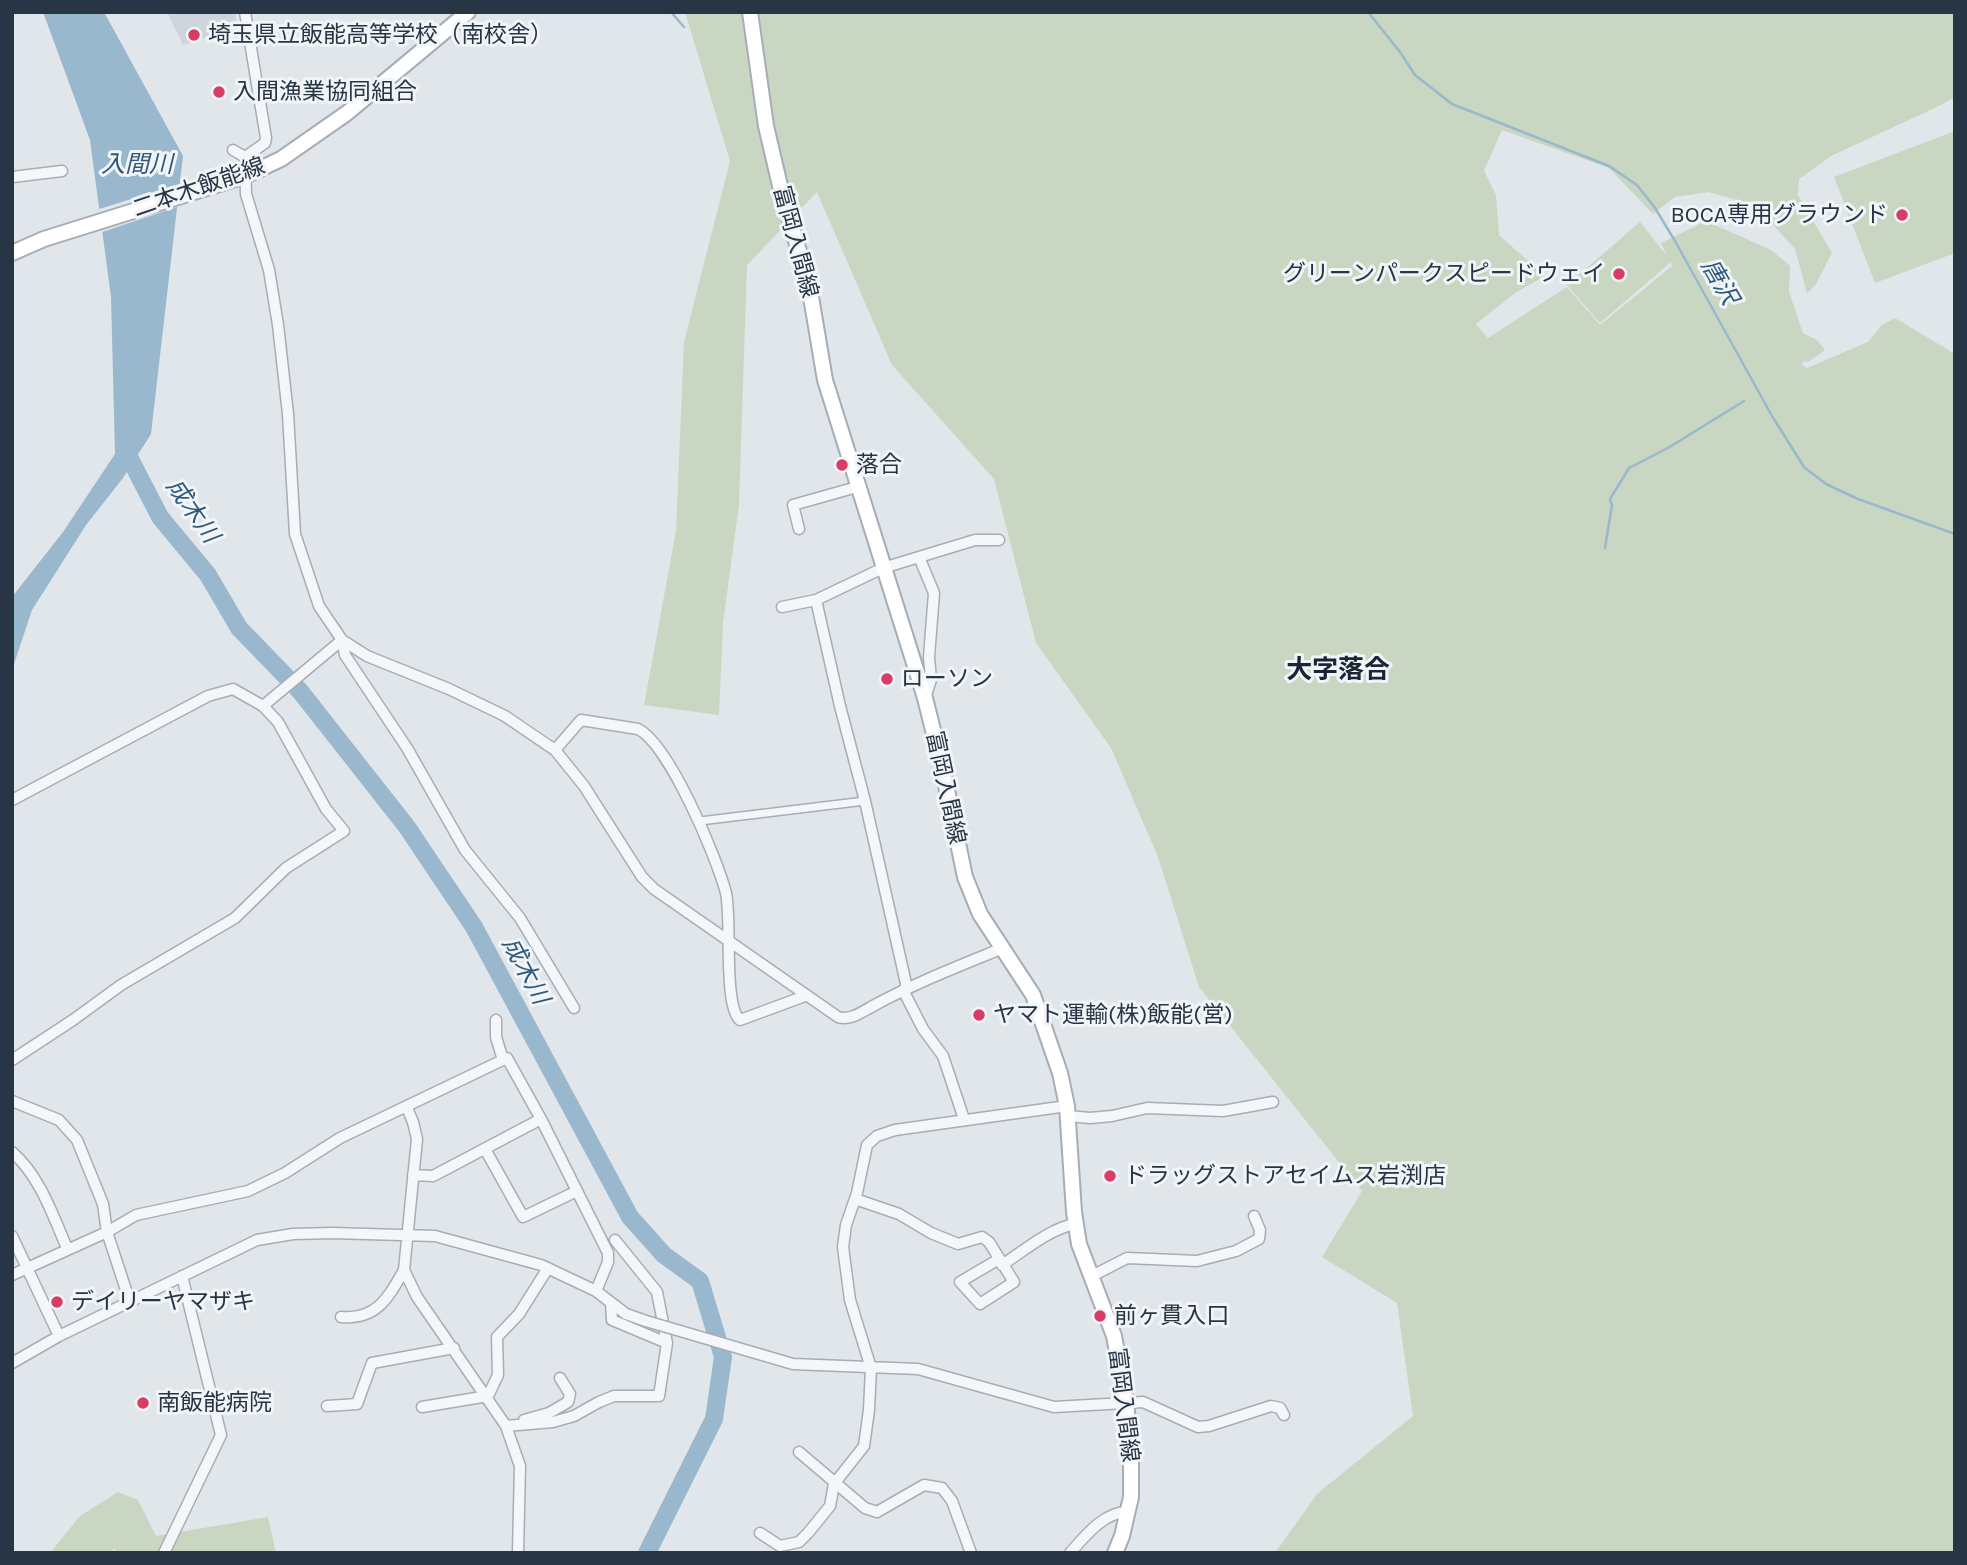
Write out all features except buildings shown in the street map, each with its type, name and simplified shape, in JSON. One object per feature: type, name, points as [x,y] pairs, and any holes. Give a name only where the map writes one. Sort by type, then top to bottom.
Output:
[{"type":"main road","name":"二本木飯能線","points":[[12,253],[77,228],[239,178],[281,159],[347,113],[468,12]]},
{"type":"main road","name":"富岡入間線","points":[[750,12],[774,162],[809,285],[825,380],[925,698],[965,877],[980,914],[1033,995],[1060,1073],[1067,1111],[1075,1224],[1083,1259],[1114,1336],[1126,1401],[1132,1477],[1122,1536],[1115,1553]]},
{"type":"street","points":[[245,12],[266,138],[265,143],[245,157],[239,178],[269,270],[275,300],[288,414],[295,534],[319,606],[342,640],[345,655],[407,748],[465,850],[520,918],[574,1008]]},
{"type":"street","points":[[233,150],[245,157]]},
{"type":"street","points":[[12,177],[62,171]]},
{"type":"street","points":[[799,529],[793,505],[857,486]]},
{"type":"street","points":[[782,607],[816,600],[883,568],[919,556],[975,540],[999,540]]},
{"type":"street","points":[[919,556],[934,593],[929,657],[931,680],[925,698]]},
{"type":"street","points":[[816,600],[865,801],[905,989],[923,1029],[943,1055],[964,1119]]},
{"type":"street","points":[[263,706],[342,640]]},
{"type":"street","points":[[342,640],[367,656],[449,689],[505,716],[555,750],[584,786],[642,877],[654,889],[831,1014],[844,1019],[905,989],[1003,948]]},
{"type":"street","points":[[12,800],[208,696],[233,689],[263,706],[278,722],[326,810],[344,831],[286,868],[235,918],[121,985],[12,1060]]},
{"type":"street","points":[[555,750],[581,720],[646,732],[663,756],[699,821],[726,894],[730,986],[736,1016],[740,1020],[804,996]]},
{"type":"street","points":[[699,821],[865,801]]},
{"type":"street","points":[[496,1020],[496,1037],[503,1060]]},
{"type":"street","points":[[12,1275],[107,1232],[136,1215],[248,1191],[285,1173],[340,1138],[507,1058],[541,1119],[608,1253],[608,1262],[596,1291]]},
{"type":"street","points":[[12,1101],[59,1121],[78,1140],[103,1204],[107,1232],[130,1302]]},
{"type":"street","points":[[760,1533],[780,1546],[799,1542],[830,1506],[834,1484],[864,1446],[871,1368],[850,1300],[843,1247],[846,1225],[855,1199],[867,1145],[877,1136],[895,1130],[964,1119],[1067,1111],[1090,1118],[1147,1108],[1223,1111],[1273,1102]]},
{"type":"street","points":[[341,1317],[351,1318],[374,1312],[393,1289],[404,1269],[416,1139],[407,1108]]},
{"type":"street","points":[[413,1175],[433,1176],[541,1119]]},
{"type":"street","points":[[485,1149],[523,1217],[577,1191]]},
{"type":"street","points":[[12,1152],[36,1183],[67,1248]]},
{"type":"street","points":[[855,1199],[899,1214],[931,1233],[958,1244],[982,1237],[989,1242],[1001,1262],[1014,1282],[980,1304],[960,1282],[1001,1262],[1065,1226],[1075,1224]]},
{"type":"street","points":[[1090,1277],[1127,1258],[1197,1261],[1236,1251],[1259,1239],[1260,1230],[1254,1216]]},
{"type":"street","points":[[12,1363],[59,1336],[257,1240],[293,1234],[332,1233],[435,1236],[548,1268],[596,1291],[626,1314],[793,1364],[918,1369],[1054,1407],[1143,1402],[1198,1427],[1271,1406],[1280,1408],[1284,1415]]},
{"type":"street","points":[[12,1236],[59,1336]]},
{"type":"street","points":[[506,1426],[553,1422],[574,1416],[614,1396],[659,1396],[667,1343],[657,1292],[615,1240]]},
{"type":"street","points":[[488,1396],[498,1375],[497,1337],[519,1314],[548,1268]]},
{"type":"street","points":[[404,1269],[417,1297],[488,1396],[506,1426],[520,1466],[518,1553]]},
{"type":"street","points":[[164,1553],[221,1435],[182,1276]]},
{"type":"street","points":[[611,1303],[612,1320],[667,1343]]},
{"type":"street","points":[[327,1406],[357,1404],[372,1363],[454,1348]]},
{"type":"street","points":[[506,1426],[549,1413],[568,1402],[570,1394],[560,1378]]},
{"type":"street","points":[[422,1407],[488,1396]]},
{"type":"street","points":[[799,1452],[864,1508],[877,1512],[924,1485],[942,1488],[952,1501],[971,1553]]},
{"type":"street","points":[[1070,1553],[1100,1523],[1116,1512],[1127,1512]]},
{"type":"shaded area","name":"埼玉県立飯能高等学校（南校舎）","points":[[167,12],[235,12],[237,26],[183,45]]},
{"type":"green space","points":[[685,12],[1955,12],[1955,97],[1831,156],[1799,179],[1798,195],[1832,253],[1815,286],[1807,293],[1795,249],[1755,205],[1708,192],[1675,197],[1653,214],[1609,168],[1502,130],[1484,171],[1496,195],[1499,235],[1545,276],[1515,293],[1476,324],[1488,338],[1567,287],[1600,325],[1672,266],[1671,262],[1600,323],[1567,285],[1640,222],[1667,256],[1661,243],[1706,221],[1771,250],[1790,266],[1789,292],[1803,333],[1817,340],[1825,350],[1808,362],[1804,361],[1802,365],[1807,368],[1868,342],[1882,325],[1895,318],[1955,354],[1955,1553],[1275,1553],[1317,1494],[1413,1416],[1397,1303],[1322,1257],[1362,1191],[1199,987],[1158,857],[1111,748],[1036,643],[994,479],[892,365],[817,192],[747,265],[739,505],[723,623],[719,715],[644,705],[676,531],[684,342],[730,161]]},
{"type":"green space","name":"BOCA専用グラウンド","points":[[1955,131],[1955,253],[1875,283],[1834,177]]},
{"type":"green space","points":[[118,1492],[138,1500],[156,1536],[268,1517],[276,1553],[117,1553],[114,1548],[111,1553],[50,1553],[80,1516]]},
{"type":"water","name":"入間川","points":[[43,12],[104,12],[183,156],[151,434],[123,478],[86,525],[32,610],[12,670],[12,597],[63,532],[115,454],[111,297],[90,140]]},
{"type":"pier","points":[[183,183],[180,206],[99,233],[96,210]]},
{"type":"waterway","points":[[671,12],[684,27]]},
{"type":"waterway","name":"唐沢","points":[[1368,12],[1415,75],[1452,104],[1609,166],[1637,185],[1675,241],[1772,416],[1804,467],[1826,484],[1858,499],[1955,534]]},
{"type":"waterway","points":[[1605,548],[1612,505],[1610,499],[1629,468],[1668,448],[1744,401]]},
{"type":"waterway","name":"成木川","points":[[127,453],[160,517],[208,575],[239,628],[300,691],[407,827],[474,927],[630,1217],[664,1255],[700,1281],[723,1357],[714,1419],[647,1553]]},
{"type":"place","name":"埼玉県立飯能高等学校（南校舎）","points":[[194,35]]},
{"type":"place","name":"入間漁業協同組合","points":[[219,92]]},
{"type":"place","name":"BOCA専用グラウンド","points":[[1902,215]]},
{"type":"place","name":"グリーンパークスピードウェイ","points":[[1619,274]]},
{"type":"place","name":"落合","points":[[842,465]]},
{"type":"place","name":"ローソン","points":[[887,679]]},
{"type":"place","name":"ヤマト運輸(株)飯能(営)","points":[[979,1015]]},
{"type":"place","name":"ドラッグストアセイムス岩渕店","points":[[1110,1176]]},
{"type":"place","name":"デイリーヤマザキ","points":[[57,1302]]},
{"type":"place","name":"前ヶ貫入口","points":[[1100,1316]]},
{"type":"place","name":"南飯能病院","points":[[143,1403]]},
{"type":"district","name":"大字落合","points":[[1338,671]]}]
